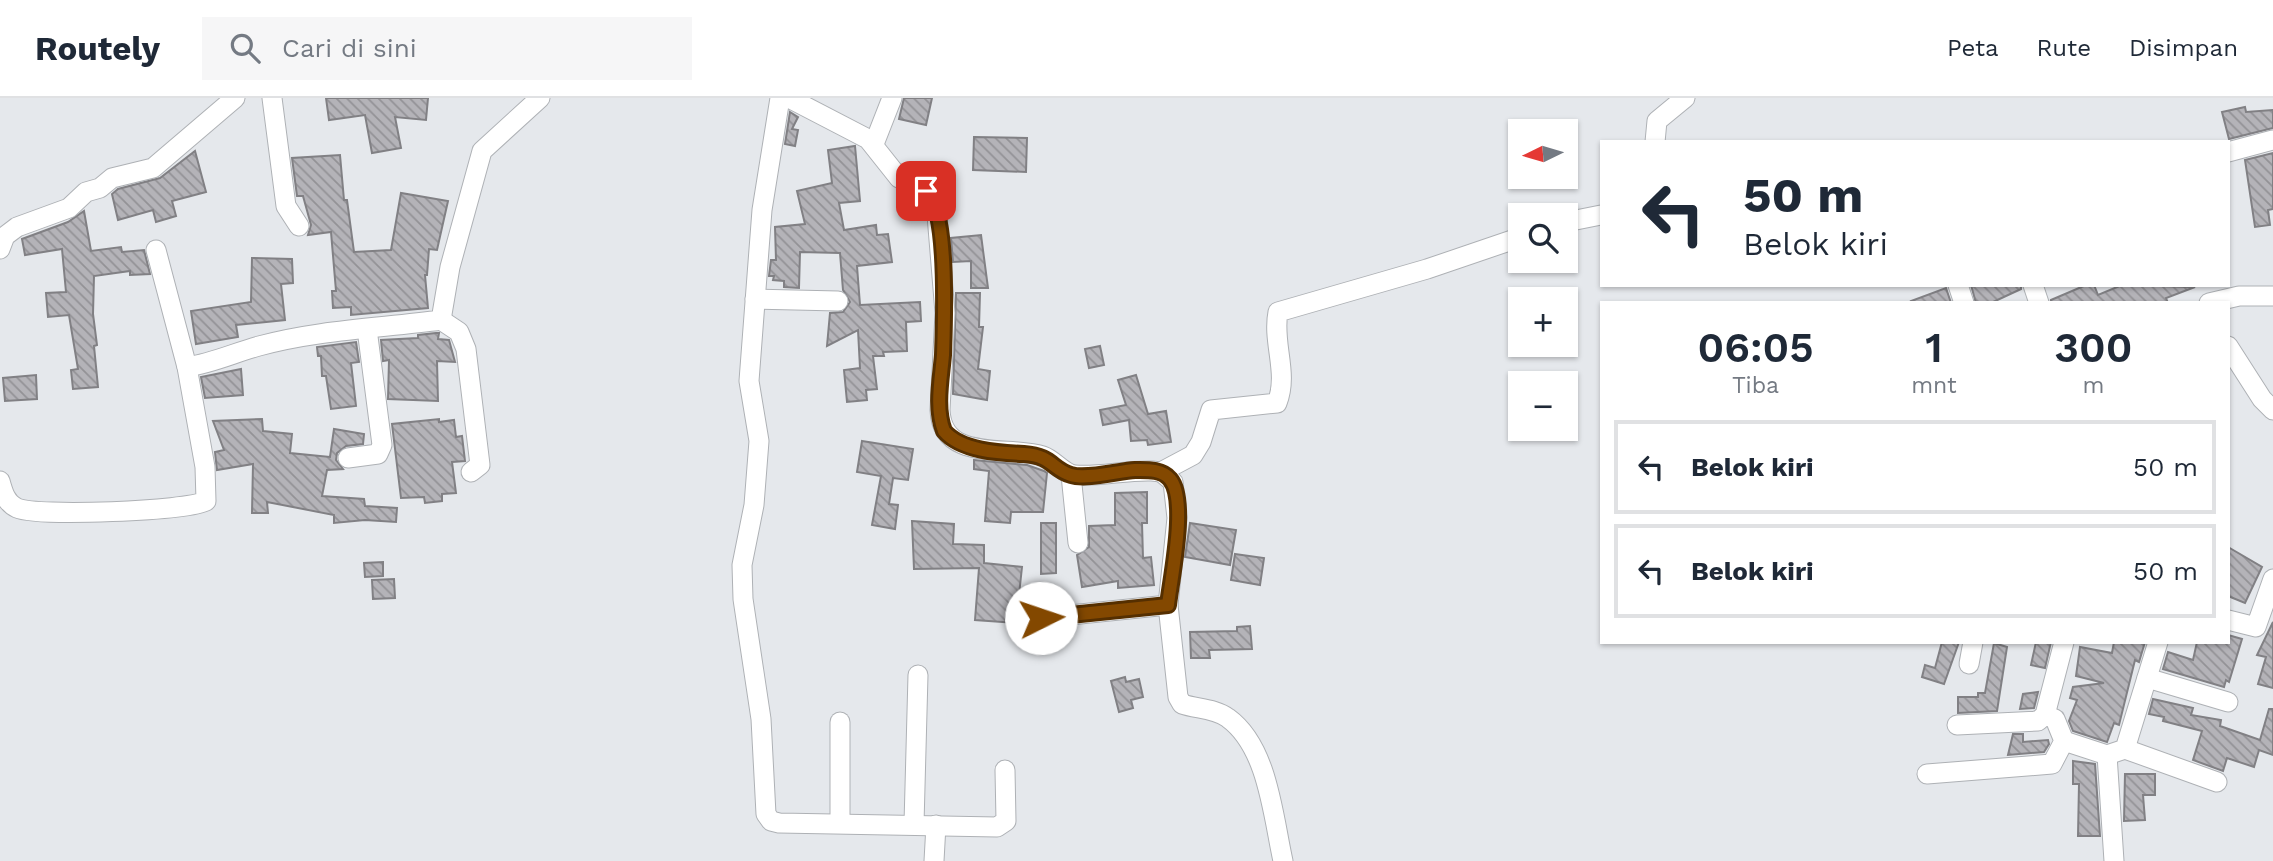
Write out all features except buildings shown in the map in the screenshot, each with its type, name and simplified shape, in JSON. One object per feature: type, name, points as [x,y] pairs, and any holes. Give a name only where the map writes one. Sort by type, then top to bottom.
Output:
[{"type":"street","points":[[0,249],[5,236],[17,227],[69,208],[86,192],[100,188],[112,178],[153,168],[235,98]]},
{"type":"street","points":[[272,98],[286,206],[299,226]]},
{"type":"street","points":[[441,320],[450,267],[482,151],[540,98]]},
{"type":"street","points":[[780,98],[762,210],[749,381],[759,442],[754,505],[742,565],[743,599],[761,719],[765,814],[771,821],[779,823],[1002,825],[1006,821],[1006,770]]},
{"type":"street","points":[[789,98],[874,144],[898,178],[926,191],[936,202],[939,211],[945,313],[940,410],[944,431],[961,443],[996,453],[1040,455],[1071,475],[1136,470],[1161,472],[1193,455],[1201,442],[1210,410],[1277,403],[1284,387],[1275,330],[1278,312],[1427,269],[1508,241]]},
{"type":"street","points":[[874,144],[892,98]]},
{"type":"street","points":[[1655,140],[1657,121],[1685,98]]},
{"type":"street","points":[[2230,152],[2273,141]]},
{"type":"street","points":[[1578,220],[1600,215]]},
{"type":"street","points":[[0,481],[8,501],[26,510],[131,510],[202,503],[207,495],[205,467],[187,367],[156,250]]},
{"type":"street","points":[[2218,301],[2239,296],[2273,296]]},
{"type":"street","points":[[755,299],[838,301]]},
{"type":"street","points":[[187,367],[214,363],[259,346],[441,320],[460,332],[466,349],[480,465],[471,472]]},
{"type":"street","points":[[348,458],[378,454],[382,445],[367,329]]},
{"type":"street","points":[[2230,349],[2269,399]]},
{"type":"street","points":[[1161,472],[1172,482],[1177,500],[1168,605],[1178,697],[1182,704],[1227,717],[1250,745],[1261,767],[1283,861]]},
{"type":"street","points":[[1071,475],[1078,543]]},
{"type":"street","points":[[2230,620],[2256,627],[2273,579]]},
{"type":"street","points":[[1041,618],[1168,605]]},
{"type":"street","points":[[1969,664],[1973,644]]},
{"type":"street","points":[[1956,725],[2038,721],[2046,715],[2064,644]]},
{"type":"street","points":[[2114,861],[2116,752],[2147,678],[2157,644]]},
{"type":"street","points":[[915,824],[918,675]]},
{"type":"street","points":[[2147,678],[2228,702]]},
{"type":"street","points":[[1927,774],[2052,764],[2064,741],[2055,719],[2046,715]]},
{"type":"street","points":[[840,722],[840,822]]},
{"type":"street","points":[[2064,741],[2116,752],[2217,782]]},
{"type":"street","points":[[934,861],[936,825]]},
{"type":"route","points":[[926,191],[936,202],[940,222],[945,320],[940,410],[941,424],[947,435],[961,443],[996,453],[1040,455],[1071,475],[1136,470],[1161,472],[1168,476],[1176,490],[1175,548],[1168,605],[1041,618]]}]
